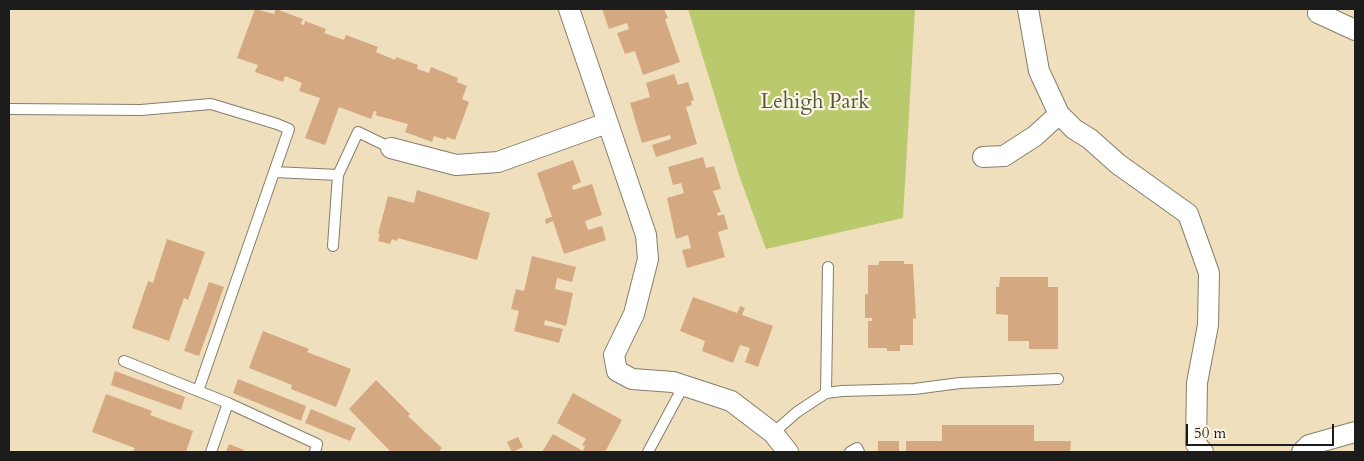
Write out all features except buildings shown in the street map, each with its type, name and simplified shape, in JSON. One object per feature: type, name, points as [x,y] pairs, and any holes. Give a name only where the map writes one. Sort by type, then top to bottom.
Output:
[{"type":"street","points":[[569,9],[646,235],[648,259],[634,314],[614,355],[618,372],[632,379],[673,382],[731,401],[773,433],[788,452]]},
{"type":"street","points":[[1028,9],[1039,71],[1059,114],[1074,129],[1090,139],[1118,164],[1188,214],[1209,273],[1208,324],[1197,382],[1196,444],[1203,452]]},
{"type":"street","points":[[1318,13],[1355,30]]},
{"type":"street","points":[[983,157],[1004,156],[1035,136],[1059,114]]},
{"type":"street","points":[[391,148],[456,165],[498,162],[607,123]]},
{"type":"street","points":[[1302,452],[1309,445],[1355,432]]},
{"type":"lane","points":[[9,109],[141,110],[211,104],[289,129],[198,391]]},
{"type":"lane","points":[[333,246],[338,175],[358,132],[391,148]]},
{"type":"lane","points":[[274,172],[338,175]]},
{"type":"lane","points":[[826,393],[828,267]]},
{"type":"lane","points":[[124,361],[228,403],[317,444],[315,452]]},
{"type":"lane","points":[[773,433],[797,412],[826,393],[914,389],[960,383],[1058,379]]},
{"type":"lane","points":[[648,452],[684,385]]},
{"type":"lane","points":[[211,452],[228,403]]},
{"type":"lane","points":[[850,452],[857,448],[859,452]]},
{"type":"green space","name":"Lehigh Park","points":[[688,9],[915,9],[903,218],[766,249],[739,175]]}]
